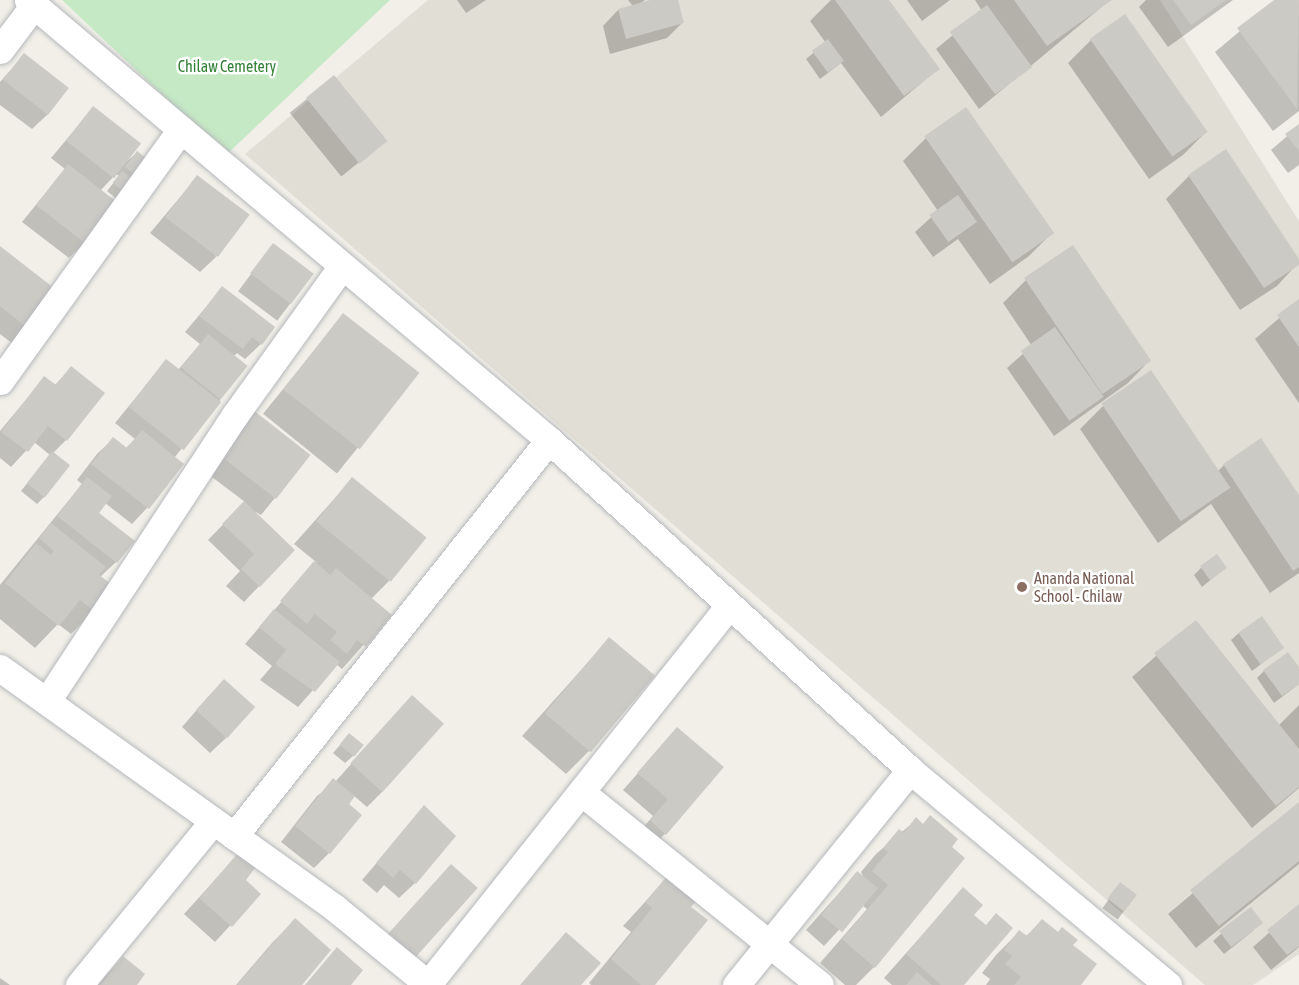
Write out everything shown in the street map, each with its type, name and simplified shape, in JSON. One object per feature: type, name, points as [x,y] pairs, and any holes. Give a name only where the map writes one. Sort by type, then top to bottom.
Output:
[{"type":"street","points":[[0,50],[31,2],[549,440],[910,771],[1168,985]]},
{"type":"street","points":[[0,381],[181,129]]},
{"type":"street","points":[[47,701],[235,415],[342,266]]},
{"type":"street","points":[[79,985],[224,828],[549,440]]},
{"type":"street","points":[[0,668],[335,908],[429,985],[729,605]]},
{"type":"street","points":[[736,985],[910,771]]},
{"type":"street","points":[[581,792],[820,985]]},
{"type":"shaded area","name":"Ananda National School - Chilaw","points":[[428,0],[1160,0],[1299,221],[1299,954],[1253,985],[1205,985],[245,154]]},
{"type":"green space","name":"Chilaw Cemetery","points":[[62,0],[390,0],[226,155]]},
{"type":"building","points":[[650,0],[678,0],[684,23],[626,39],[618,9]]},
{"type":"building","points":[[835,0],[889,0],[940,69],[904,96]]},
{"type":"building","points":[[1014,0],[1112,0],[1047,46]]},
{"type":"building","points":[[1173,0],[1226,0],[1191,25]]},
{"type":"building","points":[[1274,0],[1299,0],[1297,109],[1237,28]]},
{"type":"building","points":[[987,5],[1032,67],[995,94],[950,32]]},
{"type":"building","points":[[1125,14],[1208,132],[1172,157],[1090,39]]},
{"type":"building","points":[[828,39],[844,61],[828,73],[812,51]]},
{"type":"building","points":[[24,53],[69,88],[48,115],[3,80]]},
{"type":"building","points":[[334,75],[387,141],[360,164],[306,98]]},
{"type":"building","points":[[93,106],[141,144],[114,178],[66,141]]},
{"type":"building","points":[[966,107],[1054,233],[1013,262],[924,136]]},
{"type":"building","points":[[1299,124],[1299,151],[1285,134]]},
{"type":"building","points":[[1226,149],[1299,259],[1299,265],[1264,288],[1188,175]]},
{"type":"building","points":[[137,151],[151,162],[139,178],[125,167]]},
{"type":"building","points":[[68,164],[118,203],[86,244],[36,205]]},
{"type":"building","points":[[122,171],[136,182],[127,194],[113,183]]},
{"type":"building","points":[[197,175],[250,215],[218,257],[165,217]]},
{"type":"building","points":[[958,195],[977,222],[948,242],[929,215]]},
{"type":"building","points":[[273,243],[314,274],[291,304],[250,273]]},
{"type":"building","points":[[1073,245],[1151,361],[1102,394],[1024,278]]},
{"type":"building","points":[[0,246],[59,292],[30,330],[0,306]]},
{"type":"building","points":[[222,286],[275,327],[262,345],[252,337],[243,349],[199,316]]},
{"type":"building","points":[[1299,299],[1299,347],[1277,315]]},
{"type":"building","points":[[343,313],[419,373],[360,449],[283,389]]},
{"type":"building","points":[[1055,327],[1104,397],[1069,421],[1021,351]]},
{"type":"building","points":[[208,334],[248,366],[221,400],[181,367]]},
{"type":"building","points":[[166,359],[221,402],[184,450],[128,407]]},
{"type":"building","points":[[71,366],[105,393],[67,441],[48,426],[28,452],[1,432],[44,376],[56,385]]},
{"type":"building","points":[[1151,370],[1230,488],[1181,521],[1101,404]]},
{"type":"building","points":[[253,410],[311,455],[276,499],[219,454]]},
{"type":"building","points":[[142,430],[184,464],[149,509],[91,464],[113,437],[127,448]]},
{"type":"building","points":[[1261,438],[1299,495],[1299,567],[1293,571],[1223,464]]},
{"type":"building","points":[[52,451],[70,465],[45,497],[27,483]]},
{"type":"building","points":[[87,477],[112,496],[99,513],[135,541],[117,563],[57,516]]},
{"type":"building","points":[[352,477],[427,537],[391,582],[316,521]]},
{"type":"building","points":[[244,501],[295,550],[260,587],[241,569],[254,554],[222,524]]},
{"type":"building","points":[[51,523],[106,567],[99,575],[115,587],[95,612],[80,600],[59,626],[5,583],[36,543],[51,555],[54,551],[39,538]]},
{"type":"building","points":[[1217,554],[1227,568],[1210,580],[1200,566]]},
{"type":"building","points":[[314,561],[330,575],[336,568],[392,615],[366,647],[357,640],[347,654],[330,640],[337,632],[315,614],[307,624],[280,601]]},
{"type":"building","points":[[274,609],[340,662],[315,692],[275,664],[286,650],[259,627]]},
{"type":"building","points":[[1262,616],[1284,648],[1261,665],[1238,633]]},
{"type":"building","points":[[1196,620],[1299,749],[1299,787],[1276,806],[1154,653]]},
{"type":"building","points":[[609,637],[655,676],[591,752],[545,714]]},
{"type":"building","points":[[1288,652],[1299,667],[1299,684],[1282,696],[1263,670]]},
{"type":"building","points":[[224,679],[255,707],[227,738],[196,710]]},
{"type":"building","points":[[412,695],[444,724],[382,792],[350,763]]},
{"type":"building","points":[[677,727],[724,767],[666,835],[650,820],[668,799],[637,773]]},
{"type":"building","points":[[349,733],[364,745],[354,757],[340,745]]},
{"type":"building","points":[[333,778],[355,796],[349,804],[362,815],[330,854],[295,826]]},
{"type":"building","points":[[1299,802],[1299,861],[1219,926],[1190,890]]},
{"type":"building","points":[[424,805],[456,836],[416,884],[400,870],[393,878],[376,863]]},
{"type":"building","points":[[930,815],[958,839],[952,847],[965,858],[875,968],[842,939],[888,885],[872,871],[888,852],[883,848],[899,829],[904,833],[916,817],[923,824]]},
{"type":"building","points":[[238,853],[255,868],[246,880],[261,894],[232,927],[199,898]]},
{"type":"building","points":[[451,864],[478,888],[414,959],[387,935]]},
{"type":"building","points":[[857,871],[878,888],[842,932],[821,915]]},
{"type":"building","points":[[668,875],[697,900],[691,907],[708,920],[655,985],[641,985],[611,959],[652,908],[645,902]]},
{"type":"building","points":[[1120,882],[1137,895],[1124,911],[1107,899]]},
{"type":"building","points":[[963,887],[983,905],[974,915],[986,925],[996,913],[1013,928],[964,985],[941,985],[906,954]]},
{"type":"building","points":[[1299,904],[1299,946],[1287,955],[1267,930]]},
{"type":"building","points":[[1251,907],[1263,923],[1231,947],[1219,931]]},
{"type":"building","points":[[295,918],[331,950],[302,985],[237,985]]},
{"type":"building","points":[[1042,919],[1058,932],[1062,927],[1078,940],[1073,945],[1097,964],[1081,985],[1014,985],[1021,977],[1005,964],[1012,956],[1004,950],[1019,930],[1027,936]]},
{"type":"building","points":[[566,932],[601,963],[581,985],[520,985]]},
{"type":"building","points":[[337,947],[363,970],[351,985],[305,985]]},
{"type":"building","points":[[123,956],[145,974],[137,985],[100,985]]},
{"type":"building","points":[[917,972],[932,985],[906,985]]},
{"type":"place","name":"Ananda National School - Chilaw","points":[[1022,587]]}]
